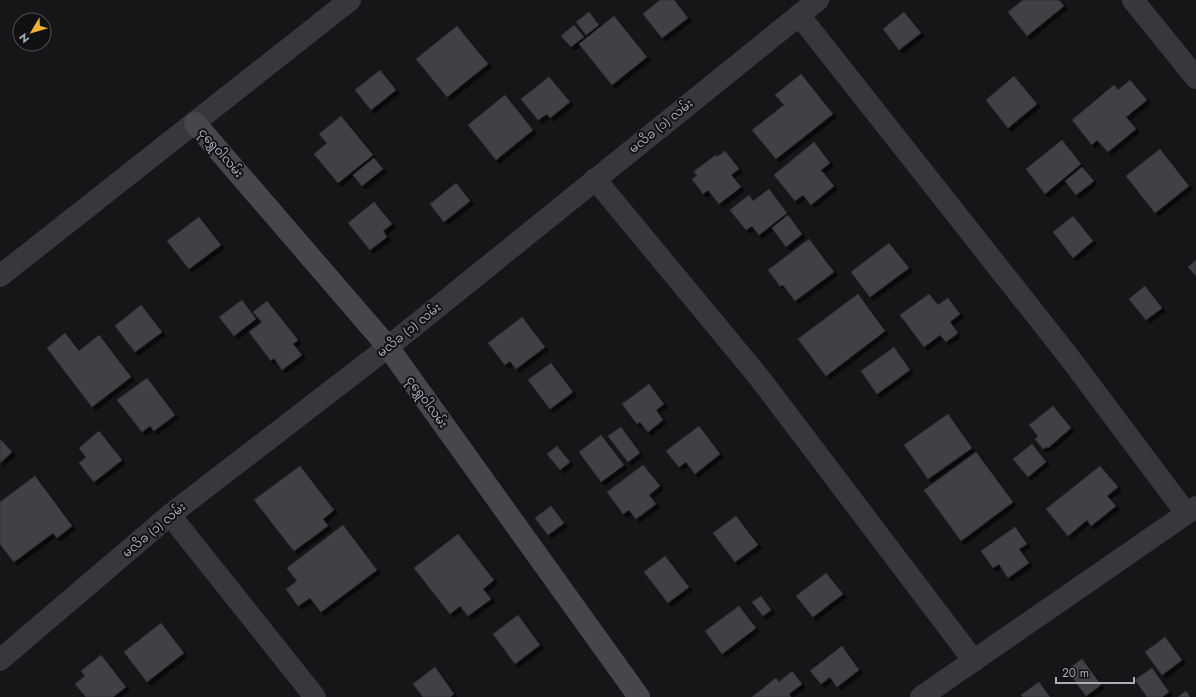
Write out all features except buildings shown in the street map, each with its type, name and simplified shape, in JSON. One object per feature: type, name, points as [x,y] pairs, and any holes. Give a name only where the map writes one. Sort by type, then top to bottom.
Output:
[{"type":"street","points":[[0,276],[350,0]]},
{"type":"street","name":"မလိခ (၁) လမ်း","points":[[0,660],[170,515],[388,347],[818,0]]},
{"type":"street","points":[[1133,0],[1196,78]]},
{"type":"street","points":[[799,15],[1191,510],[921,697]]},
{"type":"street","name":"ငုရွှေဝါလမ်း","points":[[195,123],[388,347],[639,697]]},
{"type":"street","points":[[595,179],[758,376],[974,661]]},
{"type":"street","points":[[170,515],[315,697]]}]
